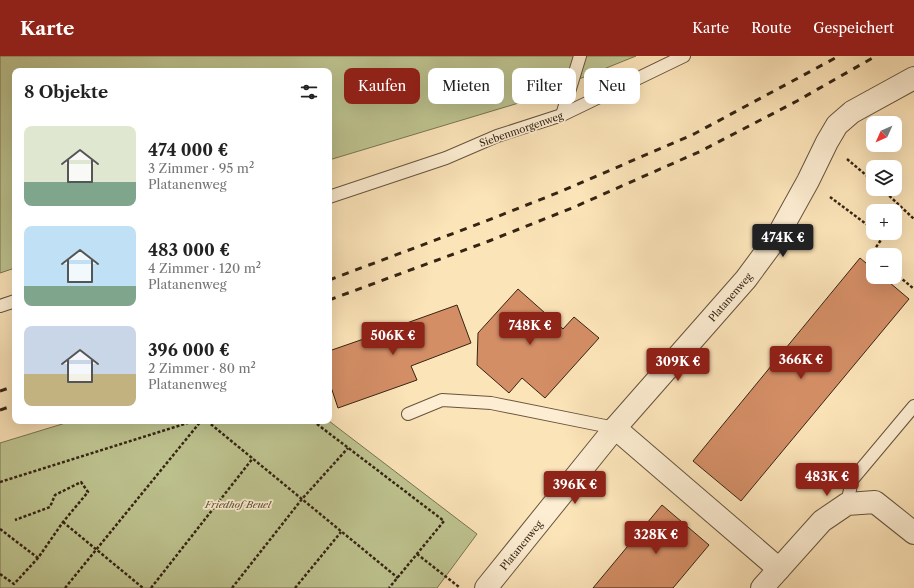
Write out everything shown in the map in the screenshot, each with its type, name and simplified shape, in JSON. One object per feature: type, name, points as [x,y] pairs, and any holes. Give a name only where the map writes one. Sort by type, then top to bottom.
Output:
[{"type":"street","name":"Platanenweg","points":[[486,588],[615,428],[746,279],[777,237],[837,126],[852,112],[914,78]]},
{"type":"street","points":[[615,428],[779,569]]},
{"type":"street","points":[[762,588],[822,520],[847,504],[875,502],[914,533]]},
{"type":"lane","points":[[562,115],[580,56]]},
{"type":"lane","name":"Siebenmorgenweg","points":[[332,195],[446,158],[497,136],[562,115],[684,56]]},
{"type":"lane","points":[[0,306],[12,302]]},
{"type":"lane","points":[[408,414],[442,400],[484,403],[615,428]]},
{"type":"lane","points":[[847,504],[852,480],[914,406]]},
{"type":"path","points":[[808,181],[866,223]]},
{"type":"path","points":[[889,196],[914,219]]},
{"type":"path","points":[[902,278],[914,289]]},
{"type":"path","points":[[0,482],[184,424]]},
{"type":"path","points":[[65,588],[199,424]]},
{"type":"path","points":[[211,424],[398,578]]},
{"type":"path","points":[[317,424],[444,521],[389,588]]},
{"type":"path","points":[[232,588],[302,500],[348,448]]},
{"type":"path","points":[[151,588],[253,458]]},
{"type":"path","points":[[0,574],[14,584],[38,558],[63,522],[88,492],[81,482],[55,494],[50,507],[15,520]]},
{"type":"path","points":[[63,522],[143,588]]},
{"type":"path","points":[[0,529],[38,558]]},
{"type":"path","points":[[295,588],[341,532]]},
{"type":"path","points":[[417,554],[460,588]]},
{"type":"green space","points":[[0,56],[636,56],[606,68],[584,68],[584,77],[576,80],[576,68],[512,68],[512,104],[515,104],[332,159],[332,68],[12,68],[12,269],[0,273]]},
{"type":"green space","name":"Friedhof Beuel","points":[[332,423],[477,534],[437,588],[0,588],[0,443],[62,424]]},
{"type":"building","points":[[860,258],[866,263],[866,284],[891,284],[909,299],[741,501],[693,461]]},
{"type":"building","points":[[518,289],[563,329],[574,317],[599,338],[545,398],[522,378],[509,393],[477,365],[478,333]]},
{"type":"building","points":[[457,305],[471,343],[411,366],[417,380],[338,408],[332,390],[332,350]]},
{"type":"building","points":[[662,505],[709,545],[673,588],[593,588]]},
{"type":"railway","points":[[332,279],[562,191],[694,134],[839,56]]},
{"type":"railway","points":[[332,299],[489,241],[572,208],[701,151],[797,101],[876,56]]},
{"type":"railway","points":[[0,391],[12,387]]},
{"type":"railway","points":[[0,410],[12,406]]}]
